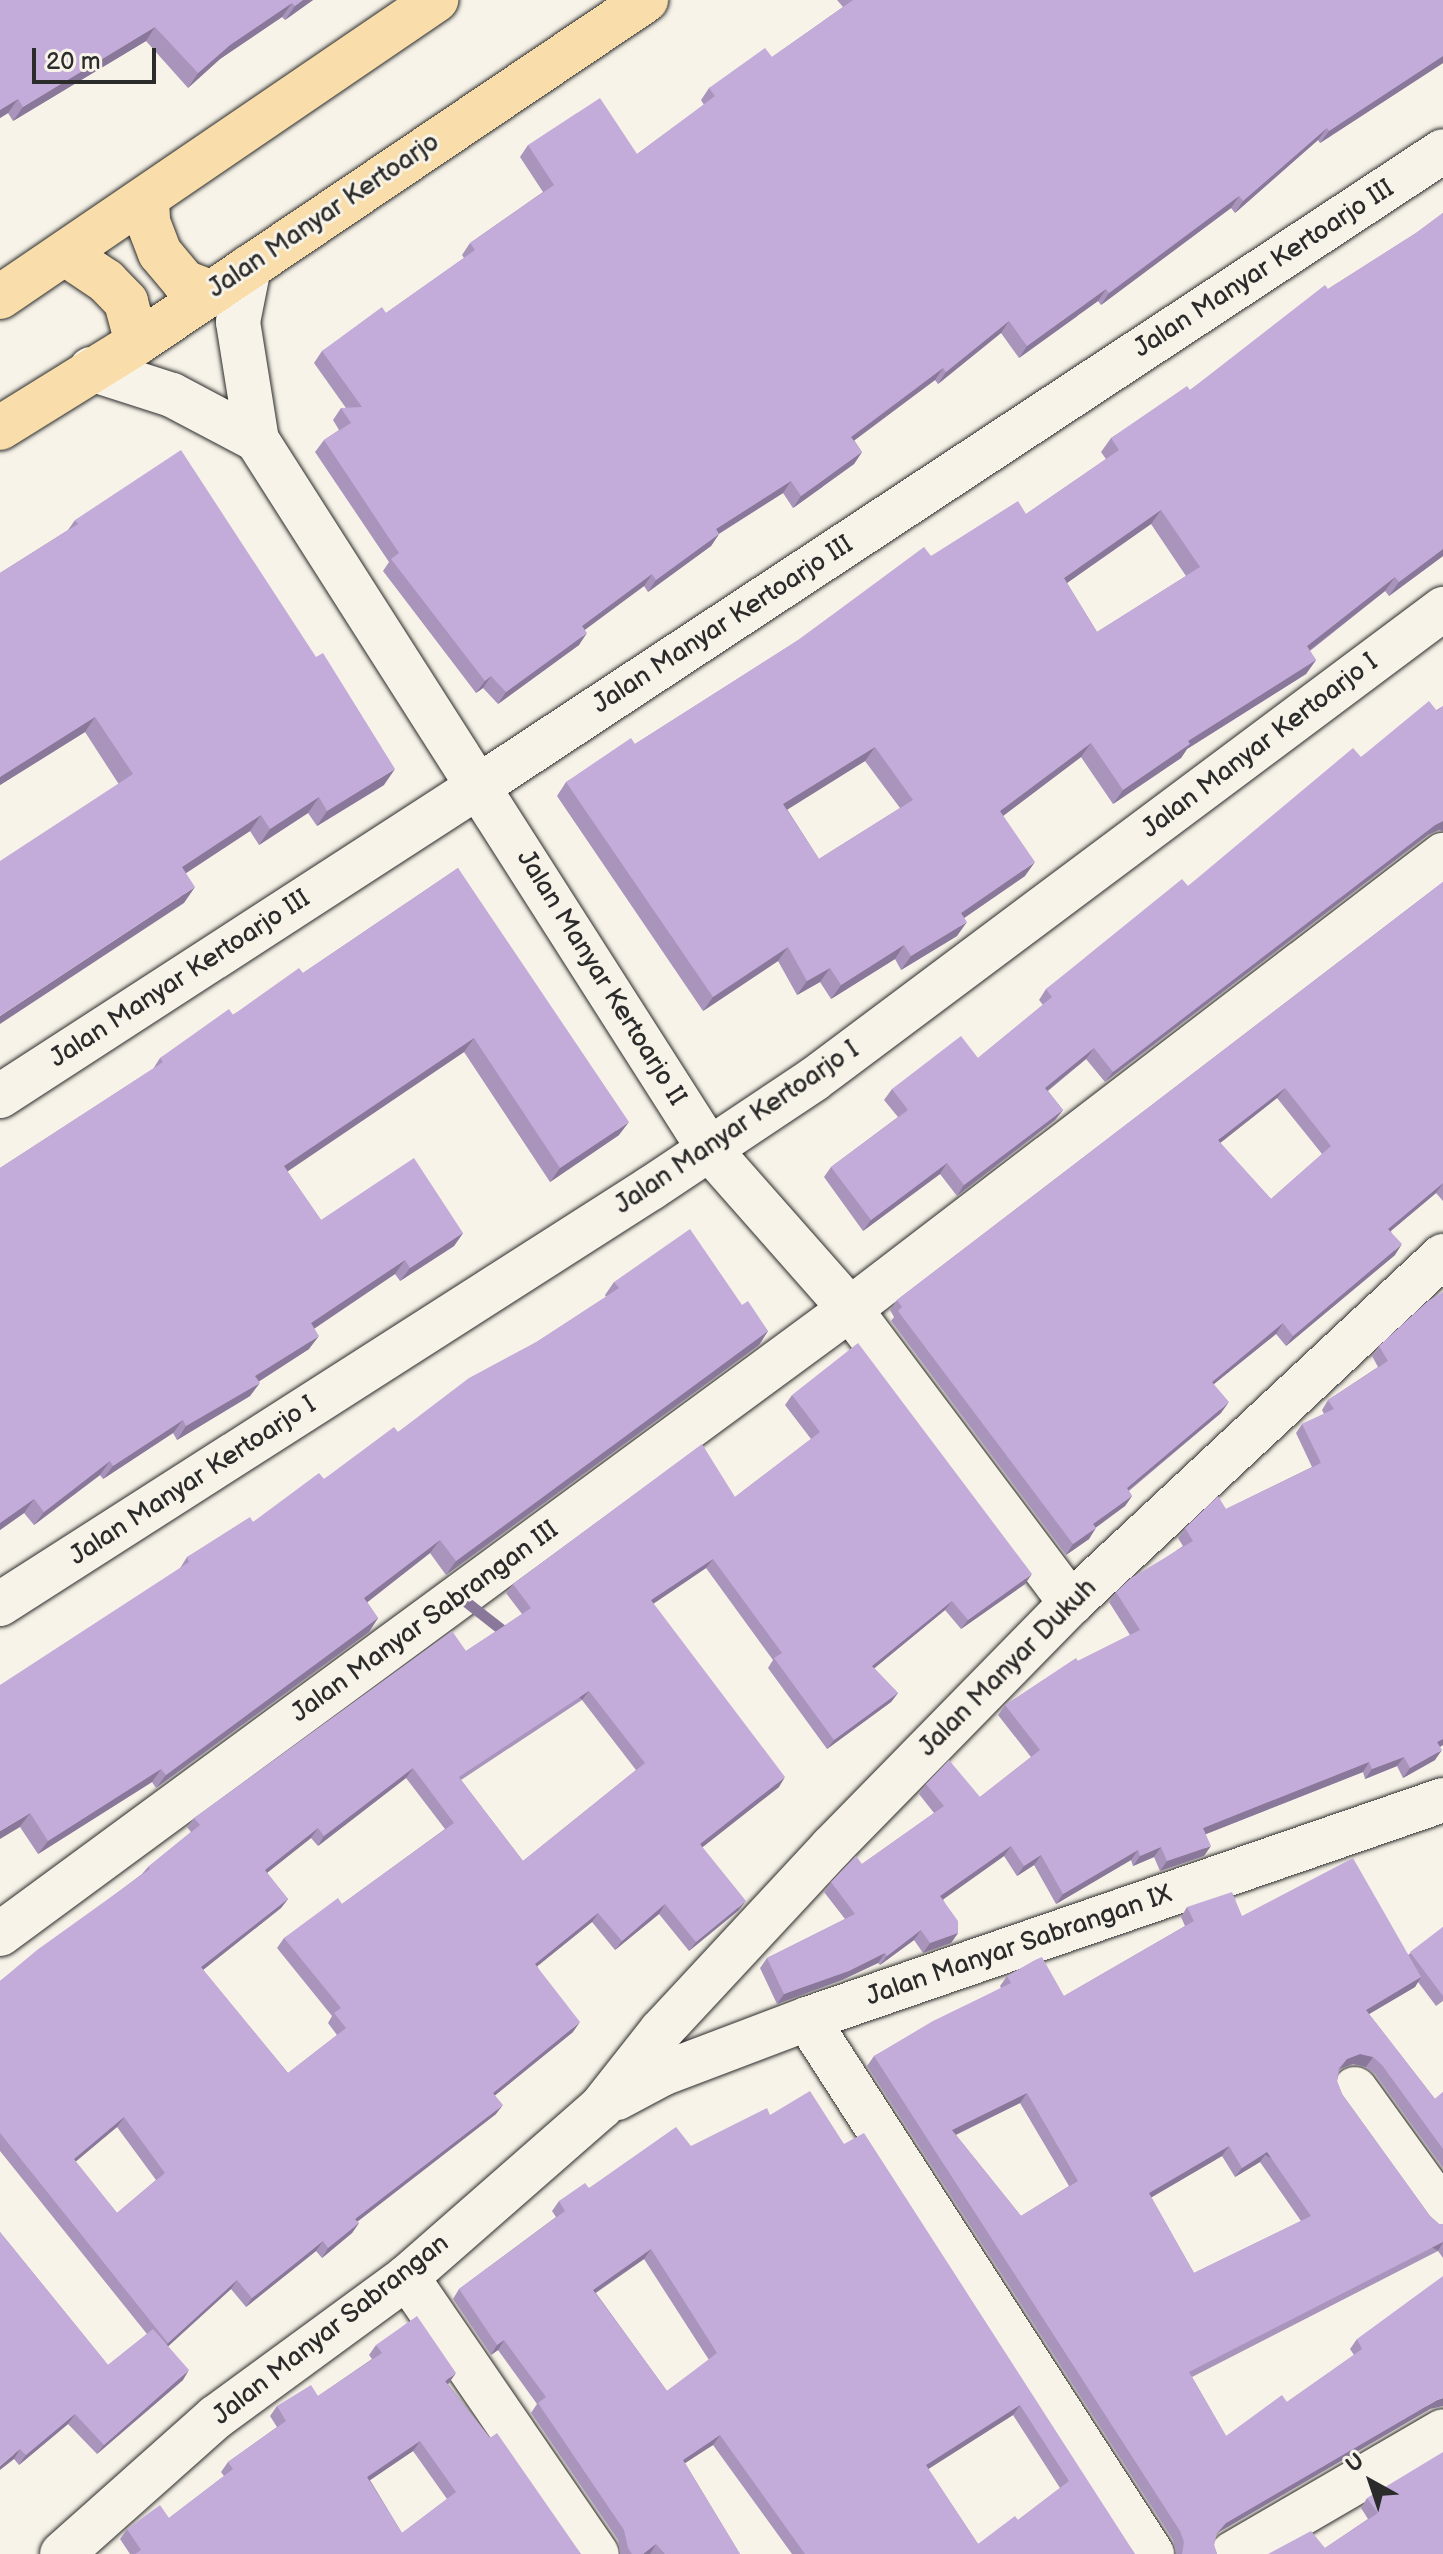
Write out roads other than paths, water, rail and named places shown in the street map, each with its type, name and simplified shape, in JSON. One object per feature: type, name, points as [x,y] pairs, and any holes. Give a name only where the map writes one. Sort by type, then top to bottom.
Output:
[{"type":"main road","points":[[0,297],[67,255],[436,0]]},
{"type":"main road","name":"Jalan Manyar Kertoarjo","points":[[0,428],[137,343],[646,0]]},
{"type":"main road","points":[[147,200],[148,222],[160,253],[184,282],[210,292]]},
{"type":"main road","points":[[67,255],[106,281],[126,302],[137,343]]},
{"type":"street","name":"Jalan Manyar Kertoarjo III","points":[[0,1096],[479,786],[1443,151]]},
{"type":"street","name":"Jalan Manyar Kertoarjo II","points":[[249,267],[238,322],[257,440],[709,1149],[850,1309],[1071,1603]]},
{"type":"street","name":"Jalan Manyar Kertoarjo II","points":[[91,369],[172,395],[257,440]]},
{"type":"street","name":"Jalan Manyar Kertoarjo I","points":[[0,1604],[813,1080],[1443,609]]},
{"type":"street","name":"Jalan Manyar Sabrangan III","points":[[0,1934],[850,1309],[1443,855]]},
{"type":"street","name":"Jalan Manyar Dukuh","points":[[601,2107],[661,2031],[832,1847],[1071,1603],[1443,1256]]},
{"type":"street","name":"Jalan Manyar Sabrangan IX","points":[[601,2107],[662,2074],[807,2019],[1436,1816]]},
{"type":"street","points":[[807,2019],[1152,2554]]},
{"type":"street","points":[[1355,2089],[1443,2211]]},
{"type":"street","name":"Jalan Manyar Sabrangan","points":[[62,2554],[216,2417],[407,2277],[601,2107]]},
{"type":"street","points":[[407,2277],[597,2554]]},
{"type":"street","points":[[1232,2554],[1443,2431]]}]
